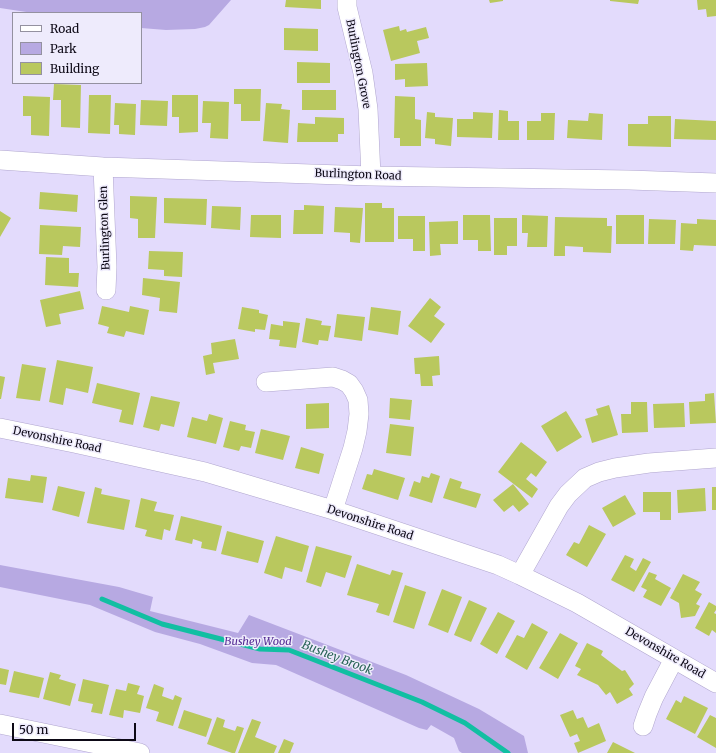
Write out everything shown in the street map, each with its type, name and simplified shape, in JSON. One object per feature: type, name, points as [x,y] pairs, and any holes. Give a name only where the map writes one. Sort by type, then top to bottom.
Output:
[{"type":"street","name":"Burlington Grove","points":[[347,0],[347,7],[362,73],[368,109],[371,176]]},
{"type":"street","name":"Burlington Road","points":[[0,160],[25,160],[102,167],[371,176],[629,180],[716,183]]},
{"type":"street","name":"Burlington Glen","points":[[102,167],[107,267],[106,290]]},
{"type":"street","points":[[266,382],[333,377],[349,384],[354,392],[358,400],[357,431],[333,510]]},
{"type":"street","name":"Devonshire Road","points":[[0,428],[205,472],[333,510],[498,565],[577,603],[716,683]]},
{"type":"street","points":[[520,575],[559,506],[568,494],[585,478],[599,472],[615,468],[649,463],[716,458]]},
{"type":"street","points":[[643,726],[652,703],[674,658]]},
{"type":"street","points":[[0,724],[140,753]]},
{"type":"green space","points":[[0,0],[231,0],[209,25],[195,29],[166,30],[142,28],[142,12],[26,12],[0,8]]},
{"type":"green space","name":"Bushey Wood","points":[[0,565],[119,587],[153,597],[150,611],[238,633],[249,615],[406,675],[479,709],[524,736],[528,753],[462,753],[459,751],[454,738],[431,725],[427,730],[419,728],[276,665],[252,663],[200,644],[155,632],[90,605],[0,587]]},
{"type":"building","points":[[286,0],[321,0],[321,9],[285,7]]},
{"type":"building","points":[[489,0],[503,0],[503,1],[490,3]]},
{"type":"building","points":[[610,0],[639,0],[638,4]]},
{"type":"building","points":[[697,0],[716,0],[716,16],[707,17],[706,9],[698,10]]},
{"type":"building","points":[[399,26],[400,31],[406,29],[407,32],[426,27],[429,38],[417,41],[420,53],[391,61],[383,30]]},
{"type":"building","points":[[284,28],[318,29],[318,51],[284,50]]},
{"type":"building","points":[[297,62],[330,63],[330,83],[297,83]]},
{"type":"building","points":[[427,63],[428,86],[405,87],[405,79],[395,80],[395,64]]},
{"type":"building","points":[[54,84],[81,85],[80,128],[61,127],[61,100],[53,100]]},
{"type":"building","points":[[234,89],[261,89],[260,121],[241,121],[241,104],[234,104]]},
{"type":"building","points":[[302,90],[336,90],[336,110],[302,110]]},
{"type":"building","points":[[89,95],[111,95],[110,134],[88,133]]},
{"type":"building","points":[[172,95],[198,95],[198,132],[179,133],[179,117],[172,117]]},
{"type":"building","points":[[23,96],[50,97],[49,136],[31,135],[31,116],[23,116]]},
{"type":"building","points":[[395,96],[415,97],[415,119],[421,120],[421,146],[400,146],[400,138],[394,138]]},
{"type":"building","points":[[141,100],[168,101],[167,126],[140,125]]},
{"type":"building","points":[[203,101],[229,102],[228,139],[210,138],[211,123],[202,123]]},
{"type":"building","points":[[115,103],[136,104],[135,135],[119,134],[119,125],[114,125]]},
{"type":"building","points":[[266,103],[282,104],[281,109],[290,110],[288,143],[263,141]]},
{"type":"building","points":[[499,110],[508,111],[508,121],[519,121],[519,140],[498,140]]},
{"type":"building","points":[[427,112],[435,113],[435,117],[453,118],[451,146],[435,144],[435,139],[425,138]]},
{"type":"building","points":[[473,112],[493,113],[492,138],[457,137],[457,119],[473,119]]},
{"type":"building","points":[[541,113],[555,113],[554,140],[527,140],[527,121],[541,121]]},
{"type":"building","points":[[589,113],[603,114],[602,140],[567,138],[568,120],[588,121]]},
{"type":"building","points":[[648,116],[671,116],[671,147],[628,146],[628,124],[648,124]]},
{"type":"building","points":[[315,117],[344,118],[344,134],[338,134],[338,142],[297,142],[298,123],[315,124]]},
{"type":"building","points":[[675,119],[716,121],[716,140],[674,139]]},
{"type":"building","points":[[40,192],[78,195],[77,212],[39,209]]},
{"type":"building","points":[[130,196],[157,197],[155,238],[138,238],[138,219],[130,218]]},
{"type":"building","points":[[164,198],[207,199],[206,225],[164,223]]},
{"type":"building","points":[[365,203],[382,203],[382,208],[394,208],[394,242],[365,242]]},
{"type":"building","points":[[304,205],[324,206],[323,234],[293,234],[294,210],[304,210]]},
{"type":"building","points":[[212,206],[241,207],[240,230],[211,228]]},
{"type":"building","points":[[335,207],[363,208],[360,243],[350,242],[350,233],[334,232]]},
{"type":"building","points":[[0,211],[11,218],[0,237]]},
{"type":"building","points":[[251,215],[281,215],[281,238],[250,237]]},
{"type":"building","points":[[463,215],[490,215],[491,251],[478,251],[478,240],[463,240]]},
{"type":"building","points":[[522,215],[548,216],[547,247],[527,247],[528,233],[522,233]]},
{"type":"building","points":[[616,215],[644,215],[644,244],[616,244]]},
{"type":"building","points":[[398,216],[425,216],[425,251],[413,251],[413,239],[398,239]]},
{"type":"building","points":[[555,217],[607,218],[607,226],[612,226],[611,253],[583,252],[583,247],[565,246],[565,256],[554,256]]},
{"type":"building","points":[[494,218],[517,218],[517,246],[507,246],[507,255],[494,255]]},
{"type":"building","points":[[649,219],[676,220],[675,244],[648,244]]},
{"type":"building","points":[[697,219],[716,220],[716,246],[694,245],[693,251],[680,250],[681,223],[697,224]]},
{"type":"building","points":[[458,221],[458,244],[440,244],[441,255],[430,256],[429,222]]},
{"type":"building","points":[[40,225],[81,227],[80,247],[63,246],[62,255],[39,254]]},
{"type":"building","points":[[149,251],[183,252],[182,277],[164,276],[164,270],[148,269]]},
{"type":"building","points":[[46,257],[69,258],[69,273],[79,273],[78,287],[45,285]]},
{"type":"building","points":[[143,278],[180,282],[177,313],[159,311],[160,298],[142,295]]},
{"type":"building","points":[[80,291],[84,309],[59,314],[61,324],[46,327],[40,300]]},
{"type":"building","points":[[430,298],[441,307],[434,316],[445,324],[431,343],[408,326]]},
{"type":"building","points":[[102,306],[129,312],[130,306],[149,310],[144,335],[126,331],[124,337],[107,333],[109,327],[98,324]]},
{"type":"building","points":[[242,307],[259,310],[259,313],[268,315],[265,330],[255,329],[255,332],[238,329]]},
{"type":"building","points":[[371,307],[401,311],[398,335],[368,330]]},
{"type":"building","points":[[337,314],[365,317],[362,341],[334,337]]},
{"type":"building","points":[[306,318],[322,321],[321,325],[331,326],[328,341],[319,340],[318,345],[302,342]]},
{"type":"building","points":[[283,321],[300,323],[296,348],[279,346],[280,340],[269,339],[271,324],[283,326]]},
{"type":"building","points":[[235,339],[239,359],[213,363],[215,373],[206,375],[203,356],[212,354],[211,343]]},
{"type":"building","points":[[439,356],[440,375],[432,376],[433,386],[421,386],[420,374],[415,374],[414,358]]},
{"type":"building","points":[[57,360],[93,367],[88,393],[66,388],[63,405],[49,402]]},
{"type":"building","points":[[22,364],[46,368],[40,401],[16,398]]},
{"type":"building","points":[[0,376],[5,377],[1,399],[0,399]]},
{"type":"building","points":[[97,383],[140,393],[133,425],[119,422],[122,410],[92,403]]},
{"type":"building","points":[[714,393],[716,423],[690,424],[689,402],[705,401],[705,394]]},
{"type":"building","points":[[151,396],[180,402],[174,427],[161,424],[159,431],[143,427]]},
{"type":"building","points":[[390,398],[412,400],[410,420],[389,418]]},
{"type":"building","points":[[631,402],[647,402],[648,432],[622,433],[621,414],[631,414]]},
{"type":"building","points":[[329,403],[329,428],[306,429],[306,404]]},
{"type":"building","points":[[684,403],[685,427],[654,428],[653,404]]},
{"type":"building","points":[[609,405],[618,435],[592,443],[585,419],[598,415],[596,409]]},
{"type":"building","points":[[566,411],[582,437],[557,452],[541,426]]},
{"type":"building","points":[[209,414],[223,418],[216,444],[187,437],[192,417],[207,421]]},
{"type":"building","points":[[230,421],[246,425],[245,430],[255,432],[251,448],[241,446],[239,451],[223,447]]},
{"type":"building","points":[[390,424],[414,427],[411,456],[386,453]]},
{"type":"building","points":[[261,429],[290,436],[283,460],[255,453]]},
{"type":"building","points":[[521,442],[547,462],[536,477],[531,473],[526,479],[538,489],[532,498],[498,472]]},
{"type":"building","points":[[301,447],[324,454],[319,474],[295,468]]},
{"type":"building","points":[[374,469],[405,478],[398,500],[362,489],[367,474],[372,475]]},
{"type":"building","points":[[431,473],[440,476],[432,503],[409,496],[414,481],[420,483],[422,476],[429,478]]},
{"type":"building","points":[[31,475],[47,477],[43,503],[5,498],[8,478],[30,481]]},
{"type":"building","points":[[450,478],[462,482],[460,488],[481,494],[476,508],[443,498]]},
{"type":"building","points":[[513,484],[529,504],[519,512],[513,505],[504,512],[493,500]]},
{"type":"building","points":[[58,486],[85,492],[79,517],[52,510]]},
{"type":"building","points":[[95,487],[102,489],[101,494],[130,500],[124,530],[87,523]]},
{"type":"building","points":[[712,487],[716,487],[716,510],[712,510]]},
{"type":"building","points":[[705,488],[706,511],[678,513],[677,490]]},
{"type":"building","points":[[643,492],[671,492],[671,520],[660,520],[660,512],[643,512]]},
{"type":"building","points":[[625,495],[636,514],[613,527],[602,508]]},
{"type":"building","points":[[141,498],[157,502],[154,511],[174,515],[170,531],[164,529],[162,540],[145,536],[147,530],[135,527]]},
{"type":"building","points":[[181,516],[222,526],[216,551],[201,548],[202,542],[193,539],[192,544],[175,540]]},
{"type":"building","points":[[589,525],[606,534],[587,567],[566,555],[574,542],[579,544]]},
{"type":"building","points":[[227,531],[264,541],[258,563],[221,554]]},
{"type":"building","points":[[276,536],[309,546],[302,572],[285,567],[282,579],[264,573]]},
{"type":"building","points":[[316,546],[352,556],[345,578],[326,572],[321,587],[306,582]]},
{"type":"building","points":[[625,555],[634,559],[630,567],[636,571],[643,558],[651,562],[634,592],[611,580]]},
{"type":"building","points":[[357,564],[390,575],[392,570],[403,573],[389,616],[376,612],[379,604],[347,595]]},
{"type":"building","points":[[649,572],[657,575],[655,579],[671,588],[661,606],[643,597],[647,590],[641,587]]},
{"type":"building","points":[[683,574],[700,582],[695,590],[702,594],[696,604],[700,606],[695,616],[681,618],[679,603],[670,598]]},
{"type":"building","points":[[405,585],[426,592],[414,629],[393,622]]},
{"type":"building","points":[[442,589],[462,597],[448,633],[428,625]]},
{"type":"building","points":[[469,600],[487,608],[471,642],[454,635]]},
{"type":"building","points":[[709,602],[716,606],[714,613],[716,614],[716,633],[712,630],[709,636],[695,628]]},
{"type":"building","points":[[498,612],[515,621],[497,654],[480,644]]},
{"type":"building","points":[[532,623],[548,632],[527,670],[505,657],[517,635],[524,638]]},
{"type":"building","points":[[560,633],[578,643],[558,679],[539,668]]},
{"type":"building","points":[[587,643],[603,651],[601,655],[622,671],[625,670],[634,684],[629,689],[633,695],[617,704],[610,692],[606,695],[598,685],[577,675],[581,669],[575,666]]},
{"type":"building","points":[[0,668],[9,670],[6,685],[0,684]]},
{"type":"building","points":[[14,671],[44,678],[39,698],[9,692]]},
{"type":"building","points":[[50,672],[61,675],[59,679],[76,684],[70,706],[43,699]]},
{"type":"building","points":[[83,679],[109,685],[102,714],[91,712],[93,704],[78,701]]},
{"type":"building","points":[[128,683],[140,686],[137,694],[144,696],[140,713],[124,710],[123,718],[109,715],[116,689],[126,691]]},
{"type":"building","points":[[154,684],[164,688],[162,696],[173,700],[175,695],[182,698],[173,726],[156,721],[159,712],[146,708]]},
{"type":"building","points":[[684,696],[708,708],[695,734],[666,719],[676,700],[681,703]]},
{"type":"building","points":[[184,710],[212,719],[206,737],[178,728]]},
{"type":"building","points":[[573,710],[577,719],[583,717],[588,728],[599,723],[606,741],[578,753],[574,743],[580,741],[577,734],[570,737],[560,715]]},
{"type":"building","points":[[710,715],[716,718],[716,748],[697,737]]},
{"type":"building","points":[[217,717],[225,720],[223,727],[235,731],[237,726],[244,728],[235,753],[207,744]]},
{"type":"building","points":[[252,719],[261,722],[255,737],[277,746],[274,753],[238,753]]},
{"type":"building","points":[[284,739],[294,743],[290,753],[278,753]]},
{"type":"building","points":[[613,742],[635,753],[607,753]]},
{"type":"waterway","name":"Bushey Brook","points":[[102,599],[162,624],[260,649],[289,650],[422,702],[465,723],[508,753]]}]
